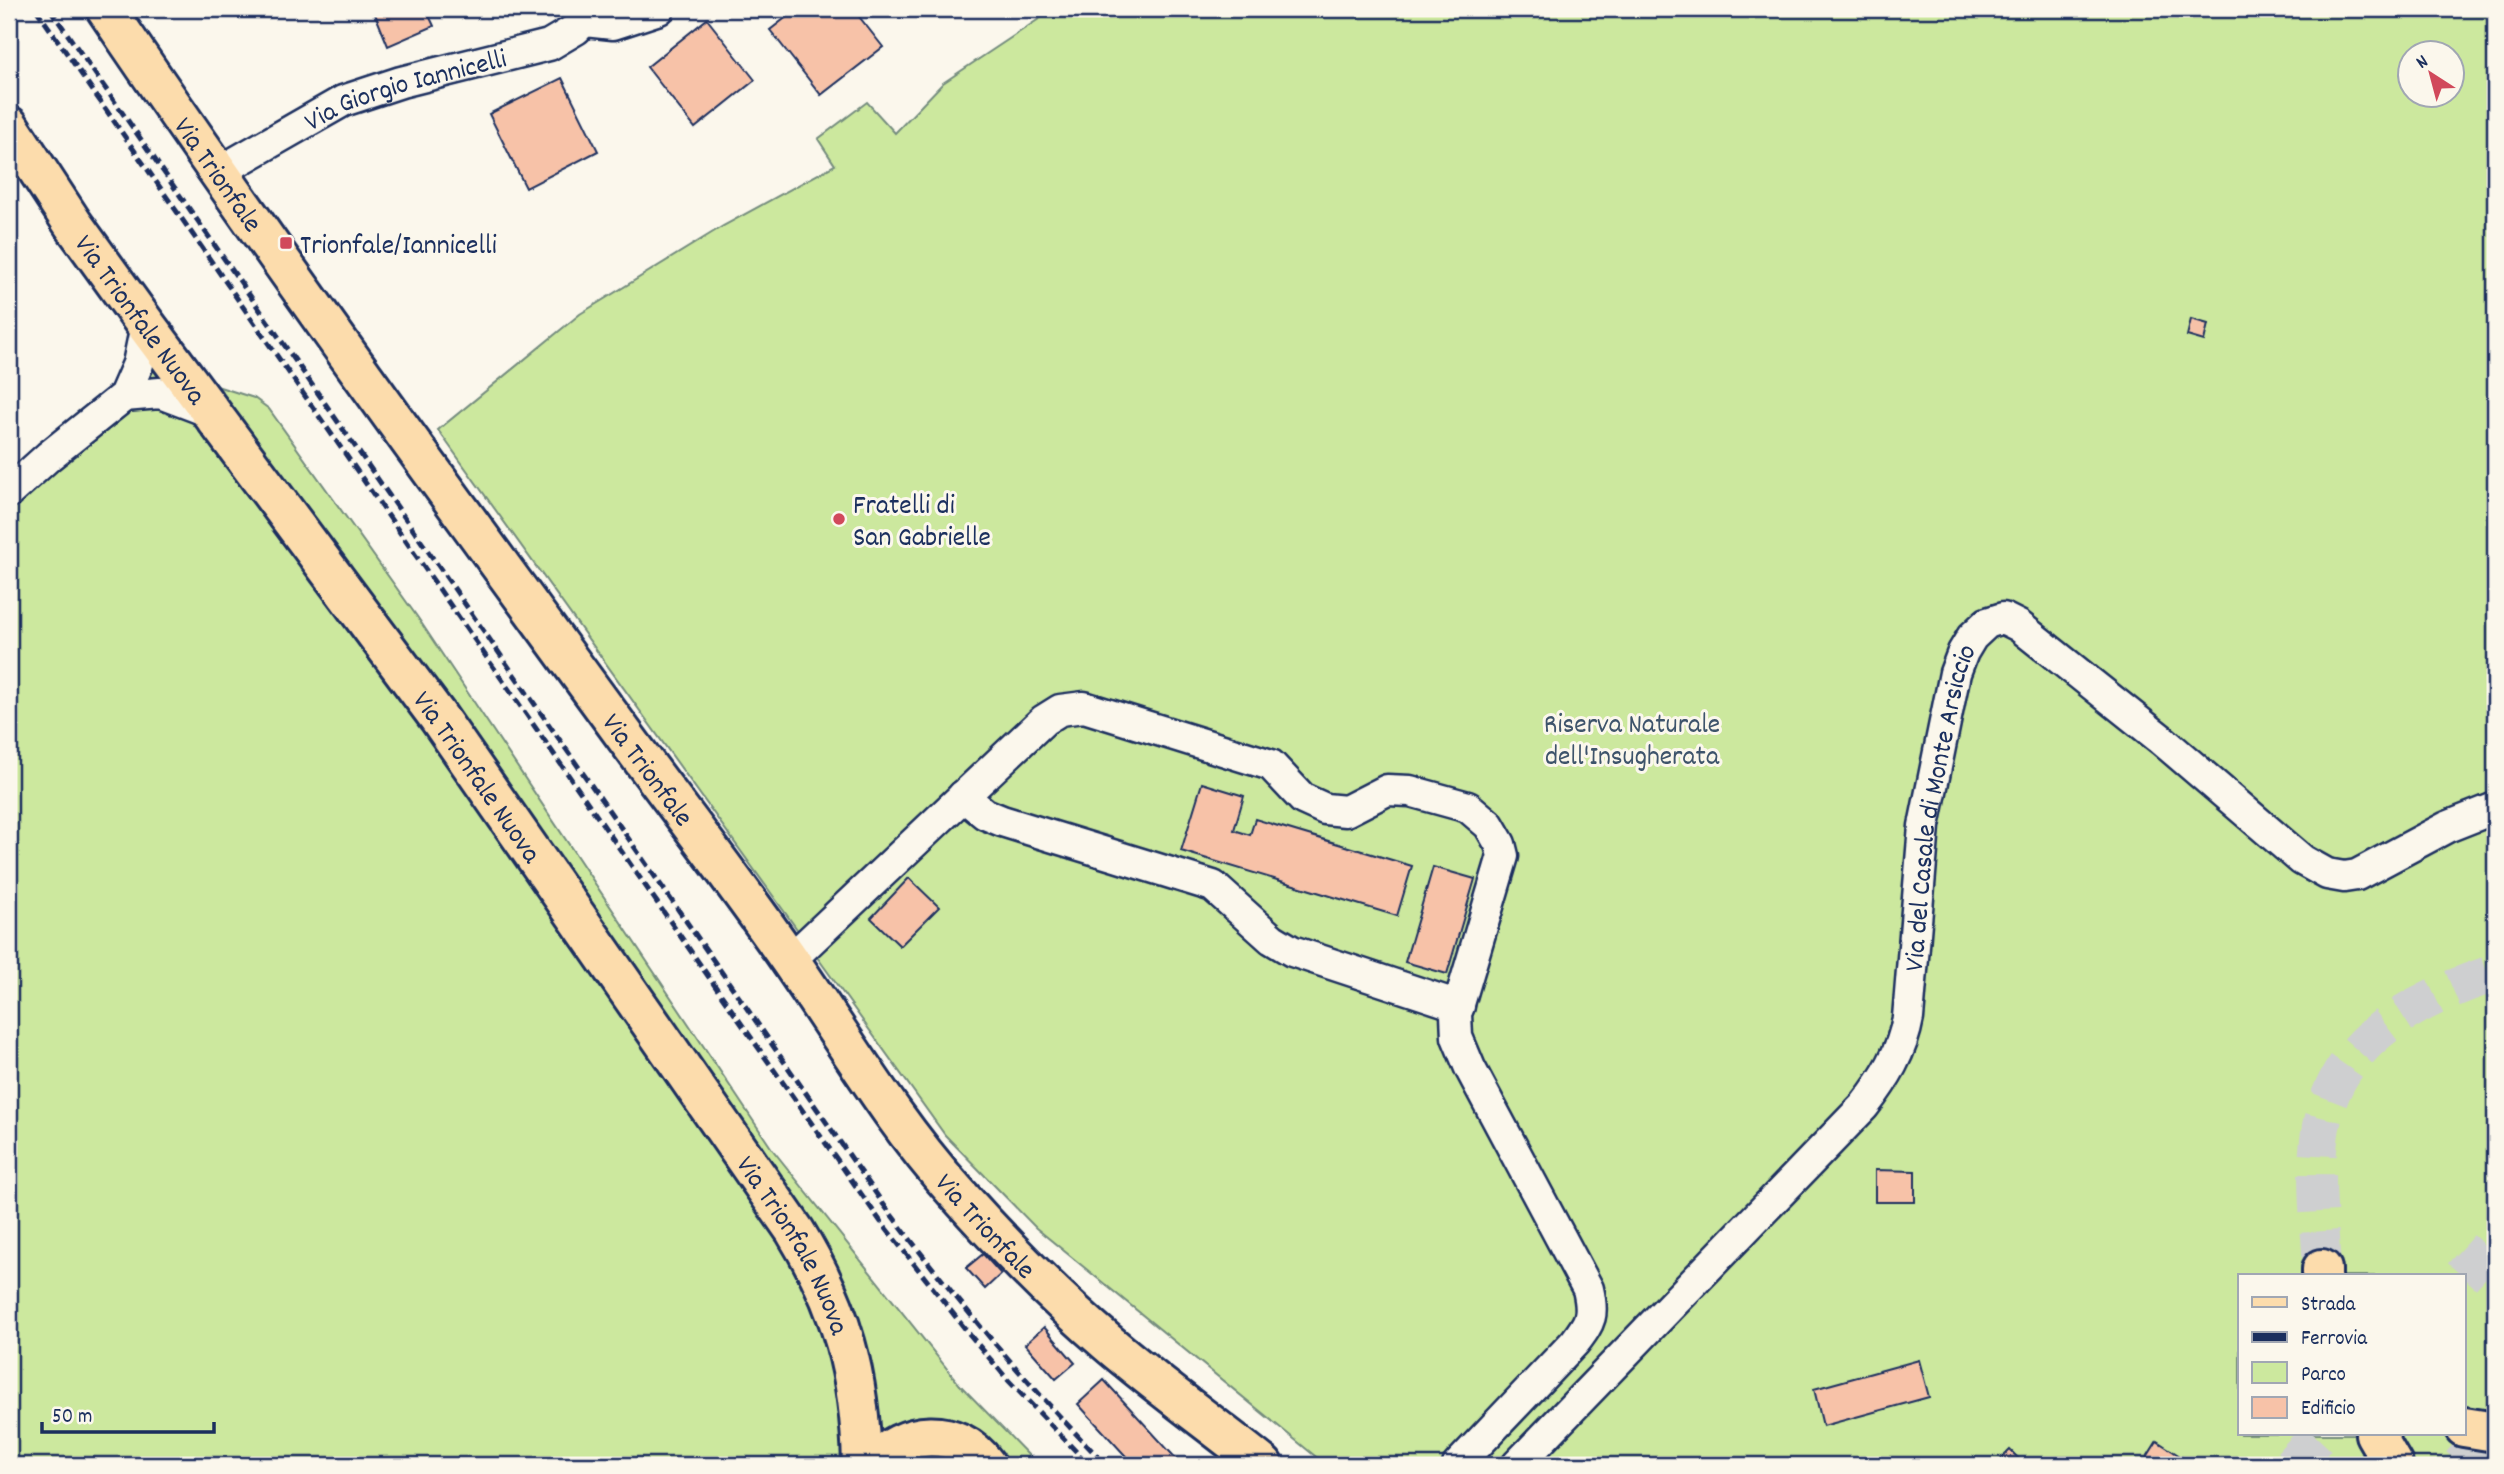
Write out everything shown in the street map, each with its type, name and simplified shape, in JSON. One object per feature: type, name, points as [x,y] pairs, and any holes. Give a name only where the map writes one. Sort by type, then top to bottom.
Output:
[{"type":"main road","name":"Via Trionfale","points":[[106,9],[218,173],[790,960],[908,1133],[953,1189],[1002,1241],[1108,1343],[1263,1465]]},
{"type":"main road","name":"Via Trionfale Nuova","points":[[9,126],[73,224],[146,325],[438,717],[795,1231],[824,1280],[842,1326],[853,1369],[859,1410],[862,1465]]},
{"type":"main road","points":[[2466,1427],[2495,1432]]},
{"type":"main road","points":[[873,1465],[882,1454],[899,1443],[911,1438],[937,1436],[949,1438],[968,1448],[986,1465]]},
{"type":"main road","points":[[2376,1436],[2392,1465]]},
{"type":"street","points":[[589,15],[613,24],[659,9]]},
{"type":"street","name":"Via Giorgio Iannicelli","points":[[218,173],[330,108],[356,96],[542,47],[560,40],[589,15]]},
{"type":"street","points":[[9,492],[124,396],[138,364],[146,325]]},
{"type":"street","points":[[124,396],[160,393],[210,411]]},
{"type":"street","name":"Via del Casale di Monte Arsiccio","points":[[1517,1465],[1864,1106],[1891,1068],[1908,1018],[1924,826],[1955,673],[1967,645],[1987,623],[2003,618],[2019,626],[2170,746],[2308,864],[2327,874],[2344,877],[2365,873],[2447,827],[2495,808]]},
{"type":"street","points":[[790,960],[1044,720],[1060,710],[1084,707],[1271,765],[1303,799],[1325,810],[1346,811],[1387,790],[1410,791],[1468,807],[1489,825],[1500,844],[1503,856],[1458,1006],[1457,1037],[1470,1068],[1579,1270],[1593,1309],[1589,1324],[1574,1342],[1458,1465]]},
{"type":"street","points":[[963,796],[985,814],[1002,821],[1191,877],[1213,886],[1272,939],[1292,951],[1458,1006]]},
{"type":"green space","name":"Riserva Naturale dell'Insugherata","points":[[1054,9],[2495,9],[2495,1465],[1326,1465],[1036,1228],[945,1135],[438,430],[580,314],[723,226],[835,165],[818,139],[867,102],[895,133],[943,83]]},
{"type":"green space","points":[[157,367],[254,398],[269,409],[418,618],[772,1149],[960,1385],[1038,1465],[9,1465],[9,498]]},
{"type":"building","points":[[373,9],[426,9],[434,26],[388,46]]},
{"type":"building","points":[[797,9],[853,9],[883,47],[821,95],[770,30]]},
{"type":"building","points":[[707,19],[755,80],[695,128],[647,67]]},
{"type":"building","points":[[562,78],[598,151],[526,188],[489,114]]},
{"type":"building","points":[[2191,319],[2208,324],[2204,341],[2187,336]]},
{"type":"building","points":[[1202,783],[1244,796],[1234,830],[1250,835],[1255,819],[1412,866],[1397,916],[1181,851]]},
{"type":"building","points":[[1433,867],[1475,879],[1447,974],[1405,962]]},
{"type":"building","points":[[909,878],[939,907],[900,946],[871,918]]},
{"type":"building","points":[[1875,1170],[1915,1171],[1915,1202],[1875,1202]]},
{"type":"building","points":[[983,1254],[1001,1274],[985,1289],[966,1268]]},
{"type":"building","points":[[1044,1327],[1075,1363],[1056,1379],[1025,1344]]},
{"type":"building","points":[[1919,1360],[1929,1397],[1823,1426],[1814,1389]]},
{"type":"building","points":[[1104,1380],[1182,1465],[1134,1465],[1078,1404]]},
{"type":"building","points":[[2157,1441],[2183,1458],[2179,1465],[2142,1465]]},
{"type":"building","points":[[2010,1450],[2025,1465],[1995,1465]]},
{"type":"tunnel","points":[[2322,1269],[2317,1188],[2319,1140],[2326,1106],[2339,1077],[2358,1052],[2380,1030],[2406,1012],[2434,997],[2495,973]]},
{"type":"tunnel","points":[[2464,1274],[2495,1240]]},
{"type":"tunnel","points":[[2460,1465],[2495,1428]]},
{"type":"tunnel","points":[[2291,1465],[2318,1436]]},
{"type":"railway","points":[[36,9],[881,1222],[1008,1380],[1089,1465]]},
{"type":"railway","points":[[50,9],[884,1205],[991,1339],[1106,1465]]},
{"type":"place","name":"Trionfale/Iannicelli","points":[[286,243]]},
{"type":"place","name":"Fratelli di San Gabrielle","points":[[839,519]]}]
